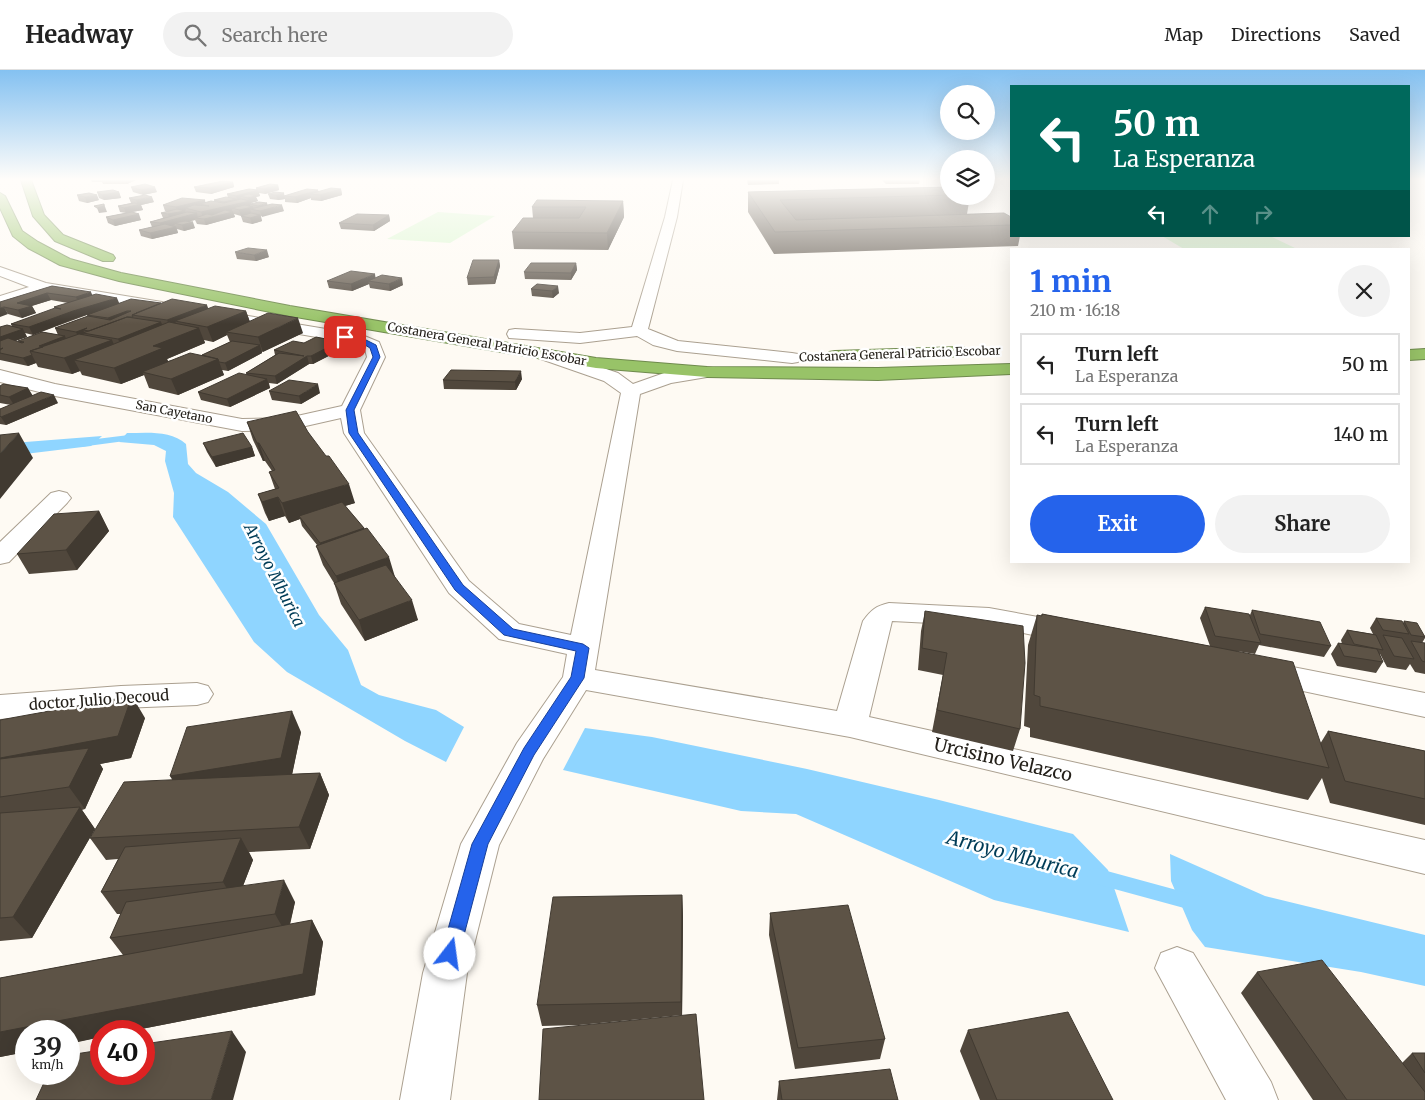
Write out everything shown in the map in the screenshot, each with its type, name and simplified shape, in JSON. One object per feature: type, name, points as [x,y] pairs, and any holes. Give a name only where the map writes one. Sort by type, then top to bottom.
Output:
[{"type":"highway","name":"Costanera General Patricio Escobar","points":[[14,228],[17,233],[33,245],[65,262],[119,277],[290,311],[596,363],[707,372],[878,374],[1010,370]]},
{"type":"highway","points":[[50,228],[59,238],[103,256],[121,261]]},
{"type":"highway","points":[[204,279],[242,286]]},
{"type":"highway","name":"Costanera General Patricio Escobar","points":[[496,330],[616,348]]},
{"type":"highway","name":"Costanera General Patricio Escobar","points":[[634,350],[696,355],[792,358],[981,352]]},
{"type":"highway","points":[[1410,354],[1425,354]]},
{"type":"street","points":[[639,331],[668,228]]},
{"type":"street","points":[[0,272],[43,287],[178,309]]},
{"type":"street","points":[[0,301],[43,287]]},
{"type":"street","points":[[197,312],[362,340],[373,346],[376,357],[350,410]]},
{"type":"street","points":[[515,334],[580,338],[639,331],[659,341],[677,346],[792,358]]},
{"type":"street","points":[[542,354],[611,377],[632,391]]},
{"type":"street","points":[[632,391],[667,378],[707,372]]},
{"type":"street","name":"San Cayetano","points":[[0,376],[55,390],[242,425],[288,424],[350,410]]},
{"type":"street","points":[[425,1100],[445,973],[480,844],[529,752],[580,663],[632,391]]},
{"type":"street","name":"Urcisino Velazco","points":[[350,410],[354,433],[459,587],[509,632],[580,663],[1425,858]]},
{"type":"street","points":[[0,556],[59,498]]},
{"type":"street","points":[[850,725],[878,621],[882,615],[889,612],[989,617],[1096,638]]},
{"type":"street","points":[[1231,666],[1425,705]]},
{"type":"street","name":"doctor Julio Decoud","points":[[0,707],[121,697],[197,694]]},
{"type":"street","points":[[1177,968],[1254,1100]]},
{"type":"green space","points":[[408,228],[475,228],[450,243],[387,239]]},
{"type":"green space","points":[[1164,237],[1272,237],[1295,248],[1182,248]]},
{"type":"water","points":[[127,433],[166,434],[180,440],[186,444],[188,464],[196,473],[228,492],[266,524],[319,615],[348,650],[361,685],[379,695],[436,710],[464,727],[446,762],[405,741],[287,672],[254,642],[173,517],[174,493],[165,461],[166,451],[154,445],[119,442]]},
{"type":"water","points":[[102,436],[91,446],[0,457],[0,444]]},
{"type":"water","points":[[585,728],[652,737],[807,769],[1073,834],[1108,870],[1129,932],[994,900],[796,814],[741,811],[563,770]]},
{"type":"water","points":[[1170,854],[1265,896],[1425,935],[1425,986],[1361,972],[1205,947],[1192,930],[1171,881]]},
{"type":"building","points":[[147,228],[171,228],[150,233],[139,230]]},
{"type":"building","points":[[515,228],[609,228],[607,233],[512,232]]},
{"type":"building","points":[[772,228],[908,228],[775,232]]},
{"type":"building","points":[[248,248],[267,250],[254,255],[235,252]]},
{"type":"building","points":[[473,260],[499,260],[494,277],[467,278]]},
{"type":"building","points":[[531,263],[576,263],[571,273],[524,272]]},
{"type":"building","points":[[351,271],[375,274],[351,284],[327,281]]},
{"type":"building","points":[[382,275],[402,278],[389,284],[368,281]]},
{"type":"building","points":[[537,284],[558,286],[552,291],[531,289]]},
{"type":"building","points":[[52,286],[91,292],[76,297],[47,293],[17,303],[32,306],[18,310],[0,308],[0,302]]},
{"type":"building","points":[[96,294],[117,298],[29,327],[11,324],[55,308],[61,309],[54,307]]},
{"type":"building","points":[[131,299],[161,303],[132,315],[133,317],[127,317],[89,331],[83,330],[87,328],[76,332],[55,328],[88,316],[110,320],[131,311],[108,318],[87,315]]},
{"type":"building","points":[[172,299],[207,305],[167,320],[132,315]]},
{"type":"building","points":[[215,306],[246,311],[207,327],[175,321]]},
{"type":"building","points":[[268,313],[298,318],[258,337],[226,332]]},
{"type":"building","points":[[127,317],[161,322],[118,339],[83,333]]},
{"type":"building","points":[[169,322],[199,328],[153,346],[163,348],[114,368],[74,360]]},
{"type":"building","points":[[7,325],[23,329],[0,337],[0,327]]},
{"type":"building","points":[[42,332],[65,336],[39,346],[43,347],[30,351],[32,355],[23,358],[0,353],[0,350],[3,348],[0,349],[0,341],[8,338],[22,343],[24,342],[18,341]]},
{"type":"building","points":[[79,334],[112,340],[64,358],[30,351]]},
{"type":"building","points":[[335,335],[348,337],[311,356],[307,356],[275,376],[246,373],[279,353],[304,356],[274,350],[293,341],[304,343],[316,337],[326,339]]},
{"type":"building","points":[[232,341],[260,345],[225,363],[202,355]]},
{"type":"building","points":[[190,353],[218,359],[171,379],[142,372]]},
{"type":"building","points":[[451,370],[521,371],[515,382],[443,380]]},
{"type":"building","points":[[239,373],[267,379],[227,399],[198,392]]},
{"type":"building","points":[[289,380],[318,384],[299,396],[269,391]]},
{"type":"building","points":[[3,384],[28,388],[9,397],[0,395],[0,386]]},
{"type":"building","points":[[41,392],[54,395],[0,416],[0,409]]},
{"type":"building","points":[[296,411],[308,432],[326,456],[329,456],[349,484],[282,503],[278,497],[262,502],[258,494],[279,488],[269,472],[275,470],[259,443],[257,443],[247,422]]},
{"type":"building","points":[[19,433],[0,454],[0,435]]},
{"type":"building","points":[[243,433],[252,447],[212,457],[203,443]]},
{"type":"building","points":[[342,502],[364,528],[320,543],[299,516]]},
{"type":"building","points":[[99,511],[66,550],[17,554],[54,514]]},
{"type":"building","points":[[367,528],[389,557],[336,576],[316,546]]},
{"type":"building","points":[[386,565],[412,600],[359,620],[334,583]]},
{"type":"building","points":[[1205,607],[1249,614],[1261,643],[1215,636]]},
{"type":"building","points":[[1252,610],[1320,622],[1331,646],[1260,634]]},
{"type":"building","points":[[925,611],[1023,626],[1025,663],[1020,729],[937,710],[947,653],[922,648]]},
{"type":"building","points":[[1042,614],[1293,662],[1329,768],[1040,706],[1040,697],[1034,695],[1037,615],[1042,616]]},
{"type":"building","points":[[1376,618],[1402,621],[1409,634],[1383,630]]},
{"type":"building","points":[[1404,621],[1417,623],[1425,637],[1411,635]]},
{"type":"building","points":[[1347,630],[1376,635],[1383,650],[1354,644]]},
{"type":"building","points":[[1383,635],[1402,638],[1414,659],[1394,656]]},
{"type":"building","points":[[1411,641],[1425,643],[1425,662],[1422,661]]},
{"type":"building","points":[[1338,643],[1377,649],[1383,662],[1344,656]]},
{"type":"building","points":[[132,696],[118,736],[0,758],[0,720]]},
{"type":"building","points":[[292,711],[281,758],[170,776],[187,727]]},
{"type":"building","points":[[1328,731],[1425,751],[1425,799],[1345,781]]},
{"type":"building","points":[[89,748],[69,787],[0,797],[0,759]]},
{"type":"building","points":[[320,773],[299,827],[90,838],[124,782]]},
{"type":"building","points":[[80,807],[13,917],[0,918],[0,813]]},
{"type":"building","points":[[241,838],[223,882],[101,892],[125,847]]},
{"type":"building","points":[[284,880],[275,914],[110,938],[126,902]]},
{"type":"building","points":[[682,895],[681,1002],[537,1005],[553,897]]},
{"type":"building","points":[[848,905],[885,1039],[798,1048],[770,913]]},
{"type":"building","points":[[312,920],[303,974],[63,1020],[15,1020],[15,1029],[0,1032],[0,978]]},
{"type":"building","points":[[1322,960],[1425,1092],[1425,1100],[1347,1100],[1257,972]]},
{"type":"building","points":[[1068,1012],[1113,1100],[997,1100],[968,1030]]},
{"type":"building","points":[[696,1014],[704,1100],[539,1100],[543,1029]]},
{"type":"building","points":[[232,1031],[211,1100],[36,1100],[43,1085],[80,1085],[80,1053],[90,1052],[90,1085],[155,1085],[155,1042]]},
{"type":"building","points":[[1412,1053],[1425,1053],[1425,1073]]},
{"type":"building","points":[[890,1069],[898,1100],[782,1100],[779,1081]]},
{"type":"waterway","name":"Arroyo Mburica","points":[[80,444],[137,437]]},
{"type":"waterway","name":"Arroyo Mburica","points":[[1096,876],[1195,903]]},
{"type":"route","points":[[345,337],[362,340],[373,346],[376,357],[350,410],[354,433],[459,587],[509,632],[583,648],[578,678],[529,752],[480,844],[450,954]]}]
